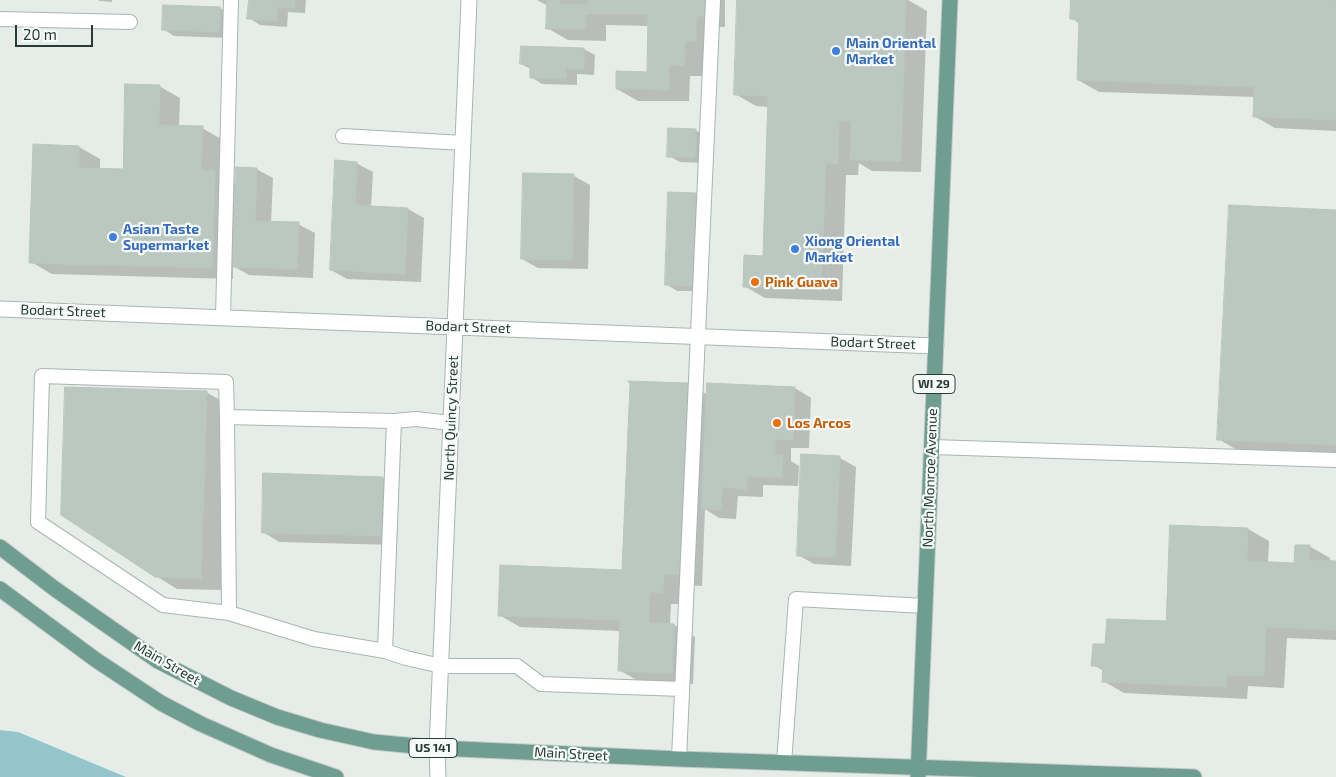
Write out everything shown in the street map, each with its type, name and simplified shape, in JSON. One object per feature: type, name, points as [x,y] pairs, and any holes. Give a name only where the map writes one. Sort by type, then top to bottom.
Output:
[{"type":"main road","name":"North Monroe Avenue","points":[[918,772],[950,0]]},
{"type":"main road","name":"Main Street","points":[[0,547],[55,589],[158,661],[231,698],[277,718],[374,742],[437,748],[918,772],[1194,777]]},
{"type":"main road","points":[[0,589],[96,660],[161,703],[201,724],[271,755],[336,777]]},
{"type":"street","name":"North Quincy Street","points":[[438,777],[437,748],[469,0]]},
{"type":"street","name":"Bodart Street","points":[[0,309],[936,346]]},
{"type":"lane","points":[[223,317],[231,0]]},
{"type":"lane","points":[[678,759],[713,0]]},
{"type":"lane","points":[[0,19],[130,22]]},
{"type":"lane","points":[[342,136],[464,143]]},
{"type":"lane","points":[[229,613],[226,382],[42,376],[38,522],[163,605],[229,613],[314,639],[385,651],[441,666],[517,666],[541,684],[682,689]]},
{"type":"lane","points":[[227,417],[394,421],[416,419],[451,423]]},
{"type":"lane","points":[[385,651],[394,421]]},
{"type":"lane","points":[[932,447],[1336,460]]},
{"type":"lane","points":[[784,764],[796,599],[925,606]]},
{"type":"water","points":[[0,730],[18,732],[126,777],[0,777]]},
{"type":"building","points":[[249,0],[295,0],[294,8],[278,7],[276,21],[247,19]]},
{"type":"building","points":[[547,0],[560,0],[560,4],[588,4],[588,0],[705,0],[704,16],[696,16],[696,41],[685,41],[684,65],[669,65],[669,90],[616,89],[616,71],[647,72],[648,14],[586,14],[585,29],[546,29]]},
{"type":"building","points":[[737,0],[906,0],[901,161],[850,160],[851,121],[839,120],[838,164],[826,163],[821,290],[743,287],[744,255],[763,256],[768,96],[734,95]]},
{"type":"building","points":[[1071,0],[1336,0],[1336,120],[1253,117],[1254,87],[1077,80],[1079,20],[1070,19]]},
{"type":"building","points":[[163,5],[220,7],[219,32],[162,30]]},
{"type":"building","points":[[521,46],[584,48],[584,69],[566,69],[566,79],[530,78],[530,65],[520,64]]},
{"type":"building","points":[[125,84],[160,85],[159,125],[203,126],[201,170],[215,171],[212,268],[29,263],[33,144],[79,146],[79,168],[123,169]]},
{"type":"building","points":[[668,128],[696,129],[695,157],[667,157]]},
{"type":"building","points":[[335,160],[357,162],[355,205],[408,208],[405,274],[330,270]]},
{"type":"building","points":[[236,167],[257,168],[255,221],[299,222],[297,269],[232,267]]},
{"type":"building","points":[[523,173],[574,174],[572,260],[521,259]]},
{"type":"building","points":[[668,192],[696,193],[693,286],[665,285]]},
{"type":"building","points":[[1229,205],[1336,210],[1336,445],[1217,440]]},
{"type":"building","points":[[628,381],[688,383],[681,575],[664,574],[663,593],[650,592],[649,623],[674,624],[672,673],[618,671],[620,620],[498,616],[500,565],[622,570],[630,384]]},
{"type":"building","points":[[707,383],[795,387],[793,440],[775,439],[775,455],[783,455],[782,478],[747,476],[747,489],[722,487],[721,510],[702,509]]},
{"type":"building","points":[[65,387],[207,391],[201,579],[155,577],[61,515]]},
{"type":"building","points":[[801,454],[840,456],[835,557],[797,556]]},
{"type":"building","points":[[263,473],[383,477],[381,536],[262,533]]},
{"type":"building","points":[[1170,525],[1248,528],[1247,561],[1294,563],[1295,545],[1310,545],[1309,560],[1336,561],[1336,630],[1266,627],[1264,676],[1227,675],[1227,687],[1102,682],[1103,666],[1091,666],[1093,644],[1105,644],[1107,619],[1166,621]]},
{"type":"place","name":"Main Oriental Market","points":[[836,51]]},
{"type":"place","name":"Asian Taste Supermarket","points":[[113,237]]},
{"type":"place","name":"Xiong Oriental Market","points":[[795,249]]},
{"type":"place","name":"Pink Guava","points":[[755,282]]},
{"type":"place","name":"Los Arcos","points":[[777,423]]}]
